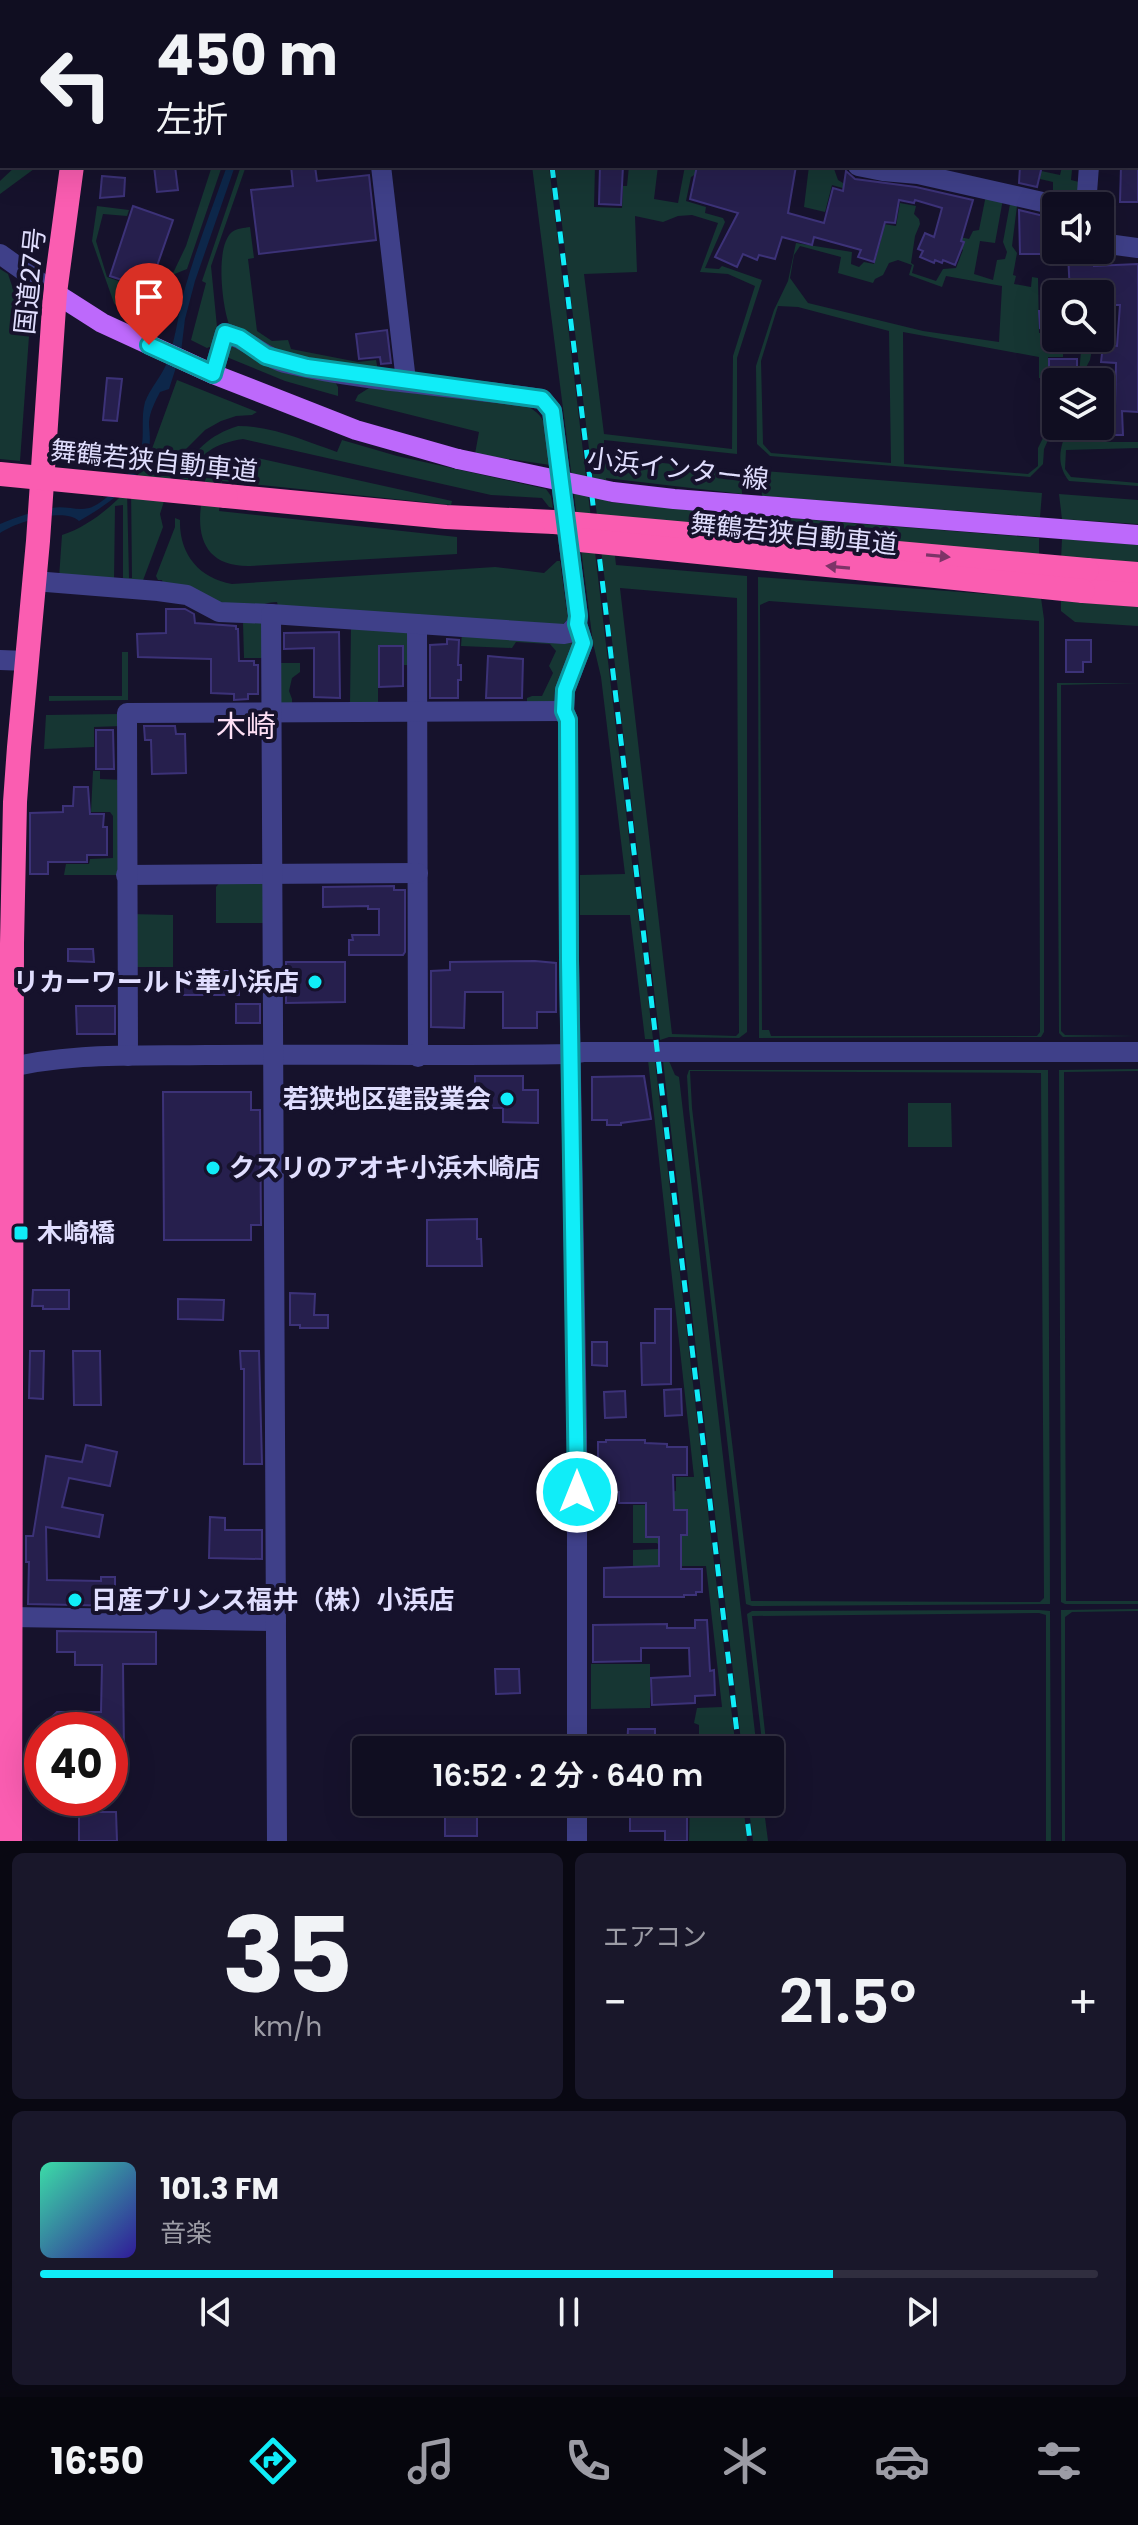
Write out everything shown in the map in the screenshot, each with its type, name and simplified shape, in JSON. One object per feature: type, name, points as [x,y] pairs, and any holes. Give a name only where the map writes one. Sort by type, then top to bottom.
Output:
[{"type":"highway","name":"国道27号","points":[[10,1841],[6,1170],[15,802],[38,541],[55,293],[72,168]]},
{"type":"highway","name":"舞鶴若狭自動車道","points":[[0,474],[554,529],[1138,574]]},
{"type":"highway","name":"舞鶴若狭自動車道","points":[[554,529],[702,554],[1138,595]]},
{"type":"main road","name":"小浜インター線","points":[[55,293],[102,323],[213,374],[356,430],[458,459],[613,492],[659,498],[1138,535]]},
{"type":"street","points":[[381,168],[406,381]]},
{"type":"street","points":[[868,168],[918,174],[1042,202]]},
{"type":"street","points":[[1087,192],[1089,168]]},
{"type":"street","points":[[1114,245],[1138,248]]},
{"type":"street","points":[[0,254],[55,293]]},
{"type":"street","points":[[213,374],[225,333],[283,362],[331,372],[542,399],[552,411],[577,624],[583,643],[565,690],[564,711],[568,720],[577,1432],[577,1736]]},
{"type":"street","points":[[34,581],[187,595],[219,612],[244,615],[271,614],[564,634],[577,624]]},
{"type":"street","points":[[271,614],[277,1841]]},
{"type":"street","points":[[417,624],[418,1057]]},
{"type":"street","points":[[0,660],[27,661]]},
{"type":"street","points":[[128,1056],[127,713],[564,711]]},
{"type":"street","points":[[126,875],[418,873]]},
{"type":"street","points":[[7,1068],[63,1058],[128,1056],[1138,1052]]},
{"type":"street","points":[[7,1623],[276,1621]]},
{"type":"street","points":[[577,1816],[577,1841]]},
{"type":"green space","points":[[14,168],[35,168],[0,194],[0,181]]},
{"type":"green space","points":[[211,168],[221,168],[187,269],[172,275],[186,246]]},
{"type":"green space","points":[[240,168],[245,168],[211,266],[217,327],[212,346],[207,348],[191,340],[206,283],[202,281]]},
{"type":"green space","points":[[532,168],[549,168],[653,1039],[645,1039],[630,915],[580,915],[580,875],[625,874],[601,677],[593,643]]},
{"type":"green space","points":[[555,168],[595,168],[594,207],[622,208],[623,186],[627,186],[629,168],[658,168],[654,199],[678,203],[685,168],[699,168],[691,177],[686,201],[706,207],[705,213],[723,218],[725,222],[705,268],[719,269],[722,266],[762,280],[737,358],[737,454],[604,440],[604,457],[741,471],[742,494],[606,478],[609,502],[743,515],[743,533],[611,521],[616,565],[747,576],[747,1032],[739,1038],[669,1037],[660,1040]],"holes":[[[692,215],[718,223],[700,272],[728,274],[755,286],[733,356],[732,449],[604,434],[584,274],[637,272],[635,216],[663,222]],[[620,588],[737,598],[739,1033],[736,1036],[672,1034]]]},
{"type":"green space","points":[[809,168],[834,168],[838,180],[853,189],[832,185],[825,212],[804,207]]},
{"type":"green space","points":[[1027,168],[1060,175],[1062,168],[1072,170],[1071,180],[1083,183],[1080,192],[1053,192],[1053,182],[1027,176]]},
{"type":"green space","points":[[986,195],[1003,199],[995,243],[980,241],[974,274],[993,280],[997,260],[1005,259],[1007,252],[1003,242],[1010,204],[1017,206],[1012,246],[1017,253],[1014,284],[1031,287],[1032,277],[1038,278],[1042,352],[1063,352],[1063,357],[1048,357],[1048,368],[1042,368],[1042,378],[1039,378],[1039,357],[903,332],[904,464],[1028,474],[1038,466],[1038,448],[1042,440],[1048,440],[1043,464],[1030,477],[770,456],[757,444],[756,366],[774,310],[788,281],[796,243],[852,252],[851,264],[859,267],[864,262],[874,264],[881,240],[863,234],[864,221],[896,226],[900,203],[916,206],[914,214],[920,224],[915,236],[912,273],[936,281],[943,269],[956,268],[963,250],[960,248],[960,237],[969,239],[973,231],[979,230]],"holes":[[[800,246],[841,257],[838,273],[873,283],[883,275],[889,263],[898,260],[912,265],[909,275],[942,287],[946,276],[1002,286],[999,342],[923,331],[808,303],[790,278],[794,255]],[[778,306],[798,307],[889,331],[891,463],[771,453],[763,444],[761,361]]]},
{"type":"green space","points":[[97,206],[129,210],[127,216],[103,214],[96,241],[107,277],[136,287],[135,291],[140,296],[157,296],[165,290],[172,276],[157,324],[116,305],[92,241]]},
{"type":"green space","points":[[250,227],[254,258],[248,259],[257,331],[272,341],[288,340],[291,349],[358,362],[376,360],[378,371],[284,355],[229,324],[222,290],[223,250],[232,232]]},
{"type":"green space","points":[[0,269],[8,274],[29,336],[20,461],[0,459]]},
{"type":"green space","points":[[230,341],[335,382],[338,396],[285,381],[229,358]]},
{"type":"green space","points":[[1081,352],[1091,352],[1086,368],[1080,368]]},
{"type":"green space","points":[[177,380],[257,412],[221,421],[205,430],[185,450],[171,479],[160,514],[163,527],[142,583],[123,578],[123,505],[115,506],[114,582],[59,578],[62,535],[97,517],[127,490],[129,578],[132,578],[131,486],[149,457]]},
{"type":"green space","points":[[369,388],[524,405],[544,422],[550,465],[475,454],[479,432],[355,401]]},
{"type":"green space","points":[[238,426],[276,431],[337,452],[342,440],[397,456],[546,489],[553,508],[542,498],[491,495],[243,439],[209,451],[197,463],[188,480],[181,478],[203,445]]},
{"type":"green space","points":[[1064,440],[1138,442],[1138,448],[1066,450],[1065,469],[1071,477],[1138,483],[1138,486],[1069,481],[1062,467],[1060,454]]},
{"type":"green space","points":[[244,455],[452,501],[451,505],[222,481],[219,511],[457,537],[457,554],[250,566],[223,561],[207,548],[203,538],[200,513],[203,488],[209,473],[218,464]]},
{"type":"green space","points":[[764,471],[1042,493],[1040,517],[762,496]]},
{"type":"green space","points":[[1059,494],[1138,500],[1138,524],[1062,519]]},
{"type":"green space","points":[[762,516],[1039,538],[1039,558],[762,535]]},
{"type":"green space","points":[[175,518],[180,520],[183,544],[193,562],[210,576],[232,584],[495,567],[544,573],[560,561],[568,619],[558,629],[279,610],[277,602],[244,610],[232,609],[158,580],[156,576],[175,527]]},
{"type":"green space","points":[[1062,539],[1138,545],[1138,566],[1061,560]]},
{"type":"green space","points":[[758,577],[1041,598],[1044,619],[1044,1032],[1041,1037],[759,1038]],"holes":[[[769,601],[1039,621],[1040,1032],[1037,1036],[771,1036],[769,1030],[762,1030],[760,605]]]},
{"type":"green space","points":[[1061,601],[1138,607],[1138,626],[1075,622],[1061,611]]},
{"type":"green space","points":[[243,622],[262,622],[265,658],[244,658]]},
{"type":"green space","points":[[351,626],[410,629],[411,665],[404,665],[404,645],[378,645],[378,704],[350,704]]},
{"type":"green space","points":[[462,632],[575,642],[555,689],[554,702],[527,703],[527,698],[542,696],[553,673],[549,666],[556,651],[550,644],[516,642],[512,648],[461,646]]},
{"type":"green space","points":[[122,652],[128,652],[128,700],[49,701],[49,696],[122,696]]},
{"type":"green space","points":[[281,663],[300,663],[300,672],[292,678],[289,691],[292,706],[279,705]]},
{"type":"green space","points":[[1057,683],[1138,683],[1061,685],[1061,1031],[1065,1035],[1138,1036],[1063,1037],[1059,1033]]},
{"type":"green space","points":[[119,714],[122,726],[94,727],[94,747],[44,749],[46,715]]},
{"type":"green space","points":[[93,771],[100,771],[100,779],[123,780],[122,875],[64,875],[66,864],[89,864],[90,859],[113,858],[113,816],[110,812],[91,812]]},
{"type":"green space","points":[[221,881],[261,881],[265,885],[265,923],[216,923],[216,887]]},
{"type":"green space","points":[[130,914],[173,915],[173,967],[131,967]]},
{"type":"green space","points":[[648,1060],[655,1061],[734,1736],[699,1736],[699,1725],[694,1723],[697,1708],[722,1707],[706,1566],[633,1566],[633,1550],[660,1547],[657,1543],[633,1543],[633,1505],[663,1505],[668,1492],[676,1491],[676,1477],[694,1477]]},
{"type":"green space","points":[[663,1061],[669,1061],[679,1077],[755,1736],[740,1736]]},
{"type":"green space","points":[[1138,1069],[1064,1072],[1066,1601],[1138,1601],[1138,1604],[1065,1604],[1061,1602],[1059,1070]]},
{"type":"green space","points":[[689,1070],[1048,1070],[1050,1604],[746,1604],[687,1076]],"holes":[[[690,1071],[1041,1073],[1044,1598],[1040,1602],[751,1601]]]},
{"type":"green space","points":[[908,1103],[951,1103],[952,1147],[908,1147]]},
{"type":"green space","points":[[1138,1609],[1072,1612],[1065,1617],[1065,1841],[1062,1841],[1061,1610]]},
{"type":"green space","points":[[752,1611],[1050,1611],[1051,1841],[1046,1841],[1046,1615],[752,1616],[765,1736],[761,1736],[747,1614]]},
{"type":"green space","points":[[591,1664],[650,1664],[650,1708],[591,1709]]},
{"type":"green space","points":[[690,1816],[744,1816],[747,1841],[689,1841]]},
{"type":"green space","points":[[750,1816],[765,1816],[768,1841],[753,1841]]},
{"type":"water","points":[[226,168],[234,168],[195,281],[185,319],[181,352],[169,389],[160,392],[152,410],[149,448],[138,472],[112,500],[79,521],[62,515],[51,516],[28,521],[0,533],[0,524],[32,513],[57,507],[84,509],[94,506],[126,477],[139,456],[145,402],[169,356],[190,272]]},
{"type":"building","points":[[154,168],[175,168],[178,190],[157,192]]},
{"type":"building","points":[[291,168],[315,168],[317,181],[369,175],[376,240],[259,254],[251,190],[293,186]]},
{"type":"building","points":[[600,168],[623,168],[621,205],[599,204]]},
{"type":"building","points":[[697,168],[796,168],[788,213],[824,223],[833,188],[843,191],[846,171],[855,179],[916,187],[973,200],[961,241],[964,242],[955,265],[943,260],[942,263],[935,260],[934,263],[920,257],[923,251],[918,249],[925,233],[934,237],[942,208],[915,200],[914,203],[899,200],[895,223],[885,222],[874,262],[858,257],[861,250],[814,237],[812,245],[782,237],[775,259],[759,255],[757,260],[743,254],[737,267],[715,257],[738,213],[690,199]]},
{"type":"building","points":[[1020,168],[1042,168],[1037,187],[1019,183]]},
{"type":"building","points":[[1121,168],[1138,168],[1138,202],[1120,202]]},
{"type":"building","points":[[102,176],[125,178],[124,196],[100,198]]},
{"type":"building","points":[[133,206],[173,220],[149,289],[110,276]]},
{"type":"building","points":[[1019,210],[1042,216],[1042,254],[1020,254]]},
{"type":"building","points":[[1069,264],[1138,264],[1138,412],[1122,411],[1123,435],[1114,435],[1116,363],[1101,362],[1102,352],[1114,352],[1114,346],[1117,346],[1120,305],[1114,305],[1114,280],[1069,280]]},
{"type":"building","points":[[1039,311],[1042,311],[1040,328]]},
{"type":"building","points":[[387,330],[391,363],[381,364],[380,357],[359,359],[356,334]]},
{"type":"building","points":[[1049,359],[1077,359],[1077,368],[1049,368]]},
{"type":"building","points":[[107,378],[122,379],[117,421],[103,420]]},
{"type":"building","points":[[166,609],[185,609],[194,614],[195,623],[236,626],[239,661],[254,661],[254,665],[258,665],[258,694],[248,694],[248,699],[234,700],[234,694],[211,693],[211,659],[138,657],[137,634],[166,633]]},
{"type":"building","points":[[339,632],[340,698],[314,697],[314,648],[284,649],[284,633]]},
{"type":"building","points":[[447,639],[459,640],[461,680],[458,680],[458,698],[430,698],[430,645],[447,644]]},
{"type":"building","points":[[1066,640],[1091,640],[1091,662],[1083,662],[1083,672],[1066,672]]},
{"type":"building","points":[[379,646],[403,646],[403,686],[379,687]]},
{"type":"building","points":[[488,656],[523,659],[522,698],[486,698]]},
{"type":"building","points":[[144,726],[175,726],[176,734],[185,734],[186,773],[152,774],[151,740],[145,740]]},
{"type":"building","points":[[96,730],[113,730],[114,769],[96,769]]},
{"type":"building","points":[[74,787],[88,787],[90,814],[104,814],[107,855],[87,855],[87,862],[48,862],[48,874],[30,874],[30,813],[63,812],[63,806],[73,806]]},
{"type":"building","points":[[394,886],[394,890],[405,890],[405,952],[403,955],[349,955],[352,935],[379,935],[379,909],[368,909],[368,906],[323,907],[323,887]]},
{"type":"building","points":[[68,949],[93,949],[94,962],[68,961]]},
{"type":"building","name":"リカーワールド華小浜店","points":[[286,962],[345,962],[345,1002],[286,1003]]},
{"type":"building","points":[[450,962],[556,963],[556,1012],[537,1012],[537,1028],[503,1028],[503,992],[465,992],[464,1028],[431,1027],[431,971],[450,970]]},
{"type":"building","points":[[180,971],[239,971],[239,995],[180,995]]},
{"type":"building","points":[[236,1004],[260,1004],[260,1023],[236,1023]]},
{"type":"building","points":[[76,1006],[115,1006],[115,1034],[77,1034]]},
{"type":"building","name":"若狭地区建設業会","points":[[475,1076],[523,1076],[523,1090],[538,1090],[538,1123],[503,1122],[503,1108],[475,1108]]},
{"type":"building","points":[[644,1076],[651,1119],[621,1125],[607,1125],[607,1120],[592,1120],[592,1077]]},
{"type":"building","name":"クスリのアオキ小浜木崎店","points":[[163,1092],[251,1092],[251,1110],[260,1110],[261,1225],[251,1225],[251,1240],[164,1240]]},
{"type":"building","points":[[477,1219],[482,1266],[427,1266],[427,1220]]},
{"type":"building","points":[[33,1290],[69,1290],[69,1309],[32,1306]]},
{"type":"building","points":[[290,1293],[315,1294],[314,1315],[328,1315],[328,1328],[290,1325]]},
{"type":"building","points":[[178,1299],[224,1300],[223,1320],[178,1319]]},
{"type":"building","points":[[655,1309],[671,1309],[671,1384],[642,1385],[641,1343],[655,1343]]},
{"type":"building","points":[[592,1342],[607,1342],[607,1366],[592,1365]]},
{"type":"building","points":[[30,1351],[44,1351],[43,1399],[29,1398]]},
{"type":"building","points":[[73,1351],[100,1351],[101,1405],[74,1405]]},
{"type":"building","points":[[240,1351],[259,1351],[262,1464],[244,1464],[244,1369],[241,1369]]},
{"type":"building","points":[[681,1389],[682,1415],[665,1416],[664,1390]]},
{"type":"building","points":[[625,1391],[626,1417],[605,1418],[604,1392]]},
{"type":"building","points":[[645,1440],[645,1443],[667,1444],[667,1447],[687,1447],[687,1475],[673,1475],[674,1510],[687,1510],[687,1535],[681,1535],[681,1569],[702,1569],[702,1592],[684,1597],[604,1597],[604,1568],[659,1566],[659,1537],[646,1537],[646,1503],[619,1503],[619,1492],[613,1492],[612,1472],[598,1472],[598,1442]]},
{"type":"building","points":[[86,1445],[117,1452],[110,1486],[69,1478],[62,1507],[103,1515],[99,1537],[46,1527],[47,1580],[101,1581],[101,1577],[115,1577],[115,1592],[122,1592],[122,1606],[28,1604],[26,1536],[33,1536],[46,1456],[82,1462]]},
{"type":"building","points":[[210,1517],[225,1518],[225,1530],[262,1530],[262,1559],[209,1558]]},
{"type":"building","points":[[695,1620],[707,1620],[710,1671],[714,1670],[715,1695],[695,1696],[695,1703],[652,1705],[651,1678],[690,1676],[689,1648],[641,1648],[641,1661],[593,1662],[593,1625],[667,1624],[667,1628],[695,1628]]},
{"type":"building","points":[[57,1631],[156,1632],[156,1664],[123,1664],[124,1712],[101,1712],[102,1665],[75,1665],[75,1652],[57,1652]]},
{"type":"building","points":[[495,1669],[519,1669],[520,1693],[496,1694]]},
{"type":"building","points":[[628,1729],[655,1729],[655,1736],[628,1736]]},
{"type":"building","points":[[79,1816],[116,1816],[117,1841],[79,1841]]},
{"type":"building","points":[[445,1816],[477,1816],[477,1836],[445,1836]]},
{"type":"building","points":[[630,1816],[687,1816],[687,1841],[665,1841],[665,1831],[630,1831]]},
{"type":"railway","points":[[552,168],[737,1736]]},
{"type":"railway","points":[[747,1816],[750,1841]]},
{"type":"place","name":"リカーワールド華小浜店","points":[[315,982]]},
{"type":"place","name":"若狭地区建設業会","points":[[507,1099]]},
{"type":"place","name":"クスリのアオキ小浜木崎店","points":[[213,1168]]},
{"type":"place","name":"木崎橋","points":[[21,1233]]},
{"type":"place","name":"日産プリンス福井（株）小浜店","points":[[75,1600]]},
{"type":"district","name":"木崎","points":[[246,726]]},
{"type":"route","points":[[149,345],[213,374],[225,333],[283,362],[331,372],[542,399],[552,411],[577,624],[583,643],[565,690],[564,711],[568,720],[577,1492]]}]
